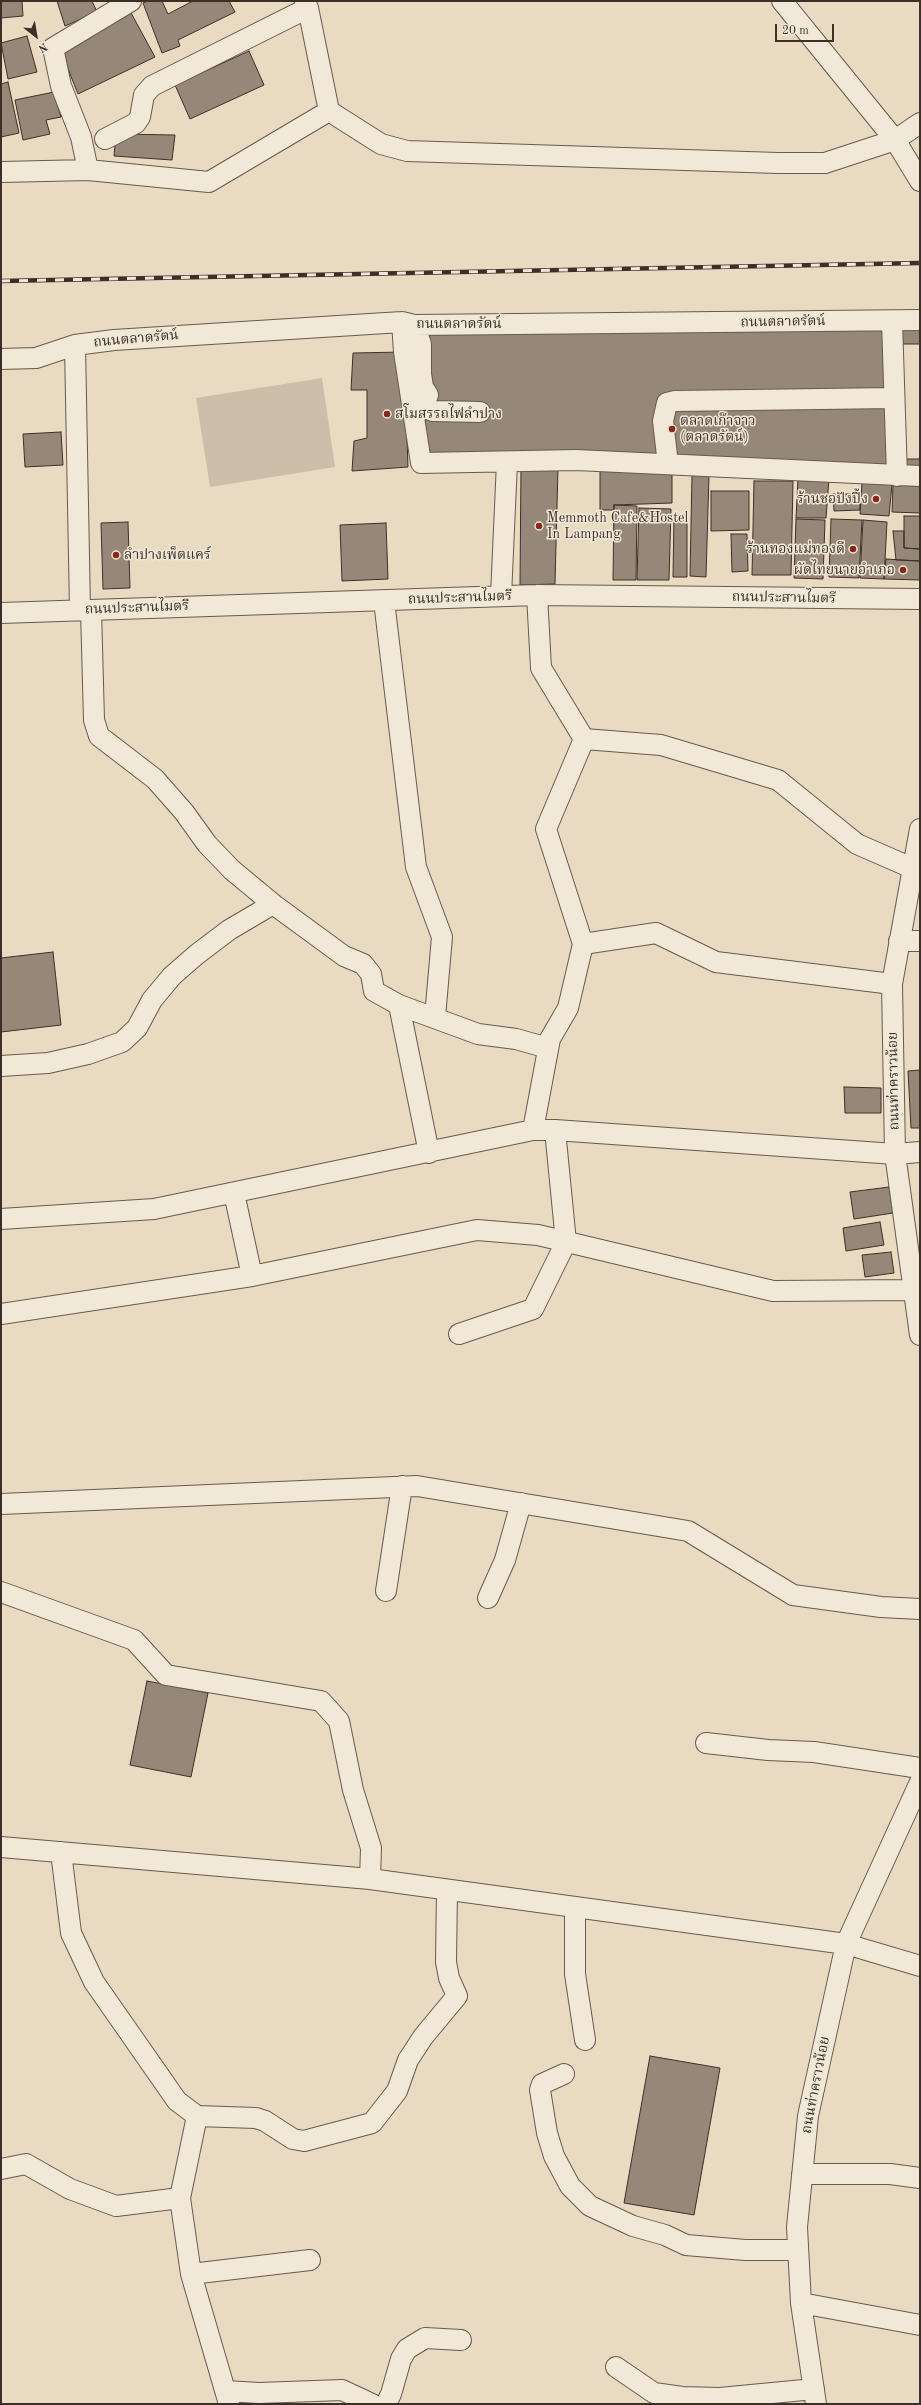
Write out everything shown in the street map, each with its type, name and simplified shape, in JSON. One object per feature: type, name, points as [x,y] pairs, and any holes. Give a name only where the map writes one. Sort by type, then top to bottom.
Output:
[{"type":"street","points":[[88,170],[81,137],[61,86],[53,48],[131,1]]},
{"type":"street","points":[[782,1],[895,140],[920,181]]},
{"type":"street","points":[[105,139],[136,123],[140,117],[144,95],[152,86],[307,4],[329,111],[381,144],[408,151],[825,163],[895,140],[920,123]]},
{"type":"street","points":[[1,172],[88,170],[209,182],[329,111]]},
{"type":"street","name":"ถนนตลาดรัตน์","points":[[1,359],[36,358],[75,345],[114,340],[408,323],[920,320]]},
{"type":"street","points":[[892,321],[893,398],[897,476]]},
{"type":"street","points":[[408,323],[421,344],[423,387],[428,395],[423,405],[433,411],[480,412]]},
{"type":"street","points":[[408,323],[404,352],[421,463],[576,460],[920,476]]},
{"type":"street","points":[[75,345],[86,610],[94,720],[99,736],[155,779],[184,812],[207,844],[232,870],[273,904],[344,956],[362,964],[371,974],[374,991],[399,1005],[478,1034],[516,1039],[548,1048]]},
{"type":"street","points":[[668,464],[664,421],[667,403],[675,401],[893,398]]},
{"type":"street","points":[[501,596],[507,462]]},
{"type":"street","points":[[538,595],[541,668],[584,739]]},
{"type":"street","name":"ถนนประสานไมตรี","points":[[1,613],[538,595],[920,599]]},
{"type":"street","points":[[384,600],[416,867],[442,938],[435,1018]]},
{"type":"street","points":[[584,739],[661,745],[778,780],[857,844],[912,868]]},
{"type":"street","points":[[532,1130],[550,1039],[568,1008],[582,944],[546,829],[584,739]]},
{"type":"street","name":"ถนนท่าคราวน้อย","points":[[920,829],[892,984],[895,1154],[912,1290],[920,1335]]},
{"type":"street","points":[[1,1066],[48,1063],[88,1054],[122,1042],[137,1028],[152,1000],[172,976],[196,955],[229,930],[273,904]]},
{"type":"street","points":[[582,944],[656,933],[716,962],[892,984]]},
{"type":"street","points":[[899,942],[920,941]]},
{"type":"street","points":[[399,1005],[429,1153]]},
{"type":"street","points":[[1,1219],[154,1209],[429,1153],[532,1130],[555,1130],[895,1154],[920,1152]]},
{"type":"street","points":[[459,1334],[533,1309],[566,1242],[555,1130]]},
{"type":"street","points":[[234,1193],[252,1276]]},
{"type":"street","points":[[1,1314],[252,1276],[477,1230],[538,1235],[773,1291],[912,1290]]},
{"type":"street","points":[[386,1591],[402,1486]]},
{"type":"street","points":[[1,1504],[417,1486],[688,1531],[793,1595],[881,1607],[920,1608]]},
{"type":"street","points":[[488,1598],[506,1560],[521,1503]]},
{"type":"street","points":[[1,1592],[134,1640],[166,1675],[321,1701],[339,1721],[353,1790],[371,1848],[370,1880]]},
{"type":"street","points":[[706,1743],[755,1749],[814,1752],[920,1768]]},
{"type":"street","name":"ถนนท่าคราวน้อย","points":[[815,2396],[801,2303],[796,2227],[808,2116],[846,1944],[920,1782]]},
{"type":"street","points":[[1,1847],[370,1880],[846,1944],[920,1966]]},
{"type":"street","points":[[61,1852],[71,1933],[94,1982],[177,2101],[197,2116],[256,2118],[265,2121],[293,2139],[304,2141],[372,2123],[397,2091],[408,2060],[423,2037],[457,1996],[449,1978],[446,1962],[447,1890]]},
{"type":"street","points":[[575,1907],[574,1974],[585,2040]]},
{"type":"street","points":[[564,2074],[542,2084],[540,2090],[544,2118],[554,2156],[570,2186],[586,2202],[632,2226],[665,2235],[686,2245],[745,2250],[798,2250]]},
{"type":"street","points":[[197,2116],[180,2198],[191,2274],[227,2397],[259,2393],[342,2390],[372,2404]]},
{"type":"street","points":[[1,2170],[26,2164],[70,2189],[116,2206],[180,2198]]},
{"type":"street","points":[[802,2174],[890,2174],[920,2178]]},
{"type":"street","points":[[191,2274],[310,2260]]},
{"type":"street","points":[[801,2303],[920,2325]]},
{"type":"street","points":[[386,2404],[391,2394],[401,2359],[407,2349],[425,2338],[461,2340]]},
{"type":"street","points":[[616,2367],[654,2393],[682,2398],[815,2396]]},
{"type":"shaded area","points":[[322,378],[335,467],[210,487],[196,398]]},
{"type":"building","points":[[1,1],[22,1],[23,16],[1,18]]},
{"type":"building","points":[[57,1],[92,1],[97,12],[65,26]]},
{"type":"building","points":[[148,1],[162,1],[168,14],[193,1],[229,1],[235,12],[178,40],[180,46],[162,53],[143,3]]},
{"type":"building","points":[[130,11],[155,57],[78,94],[62,54]]},
{"type":"building","points":[[27,36],[37,72],[8,79],[1,43]]},
{"type":"building","points":[[249,51],[264,85],[190,119],[175,85]]},
{"type":"building","points":[[8,82],[19,133],[1,137],[1,84]]},
{"type":"building","points":[[54,92],[61,117],[46,120],[50,134],[23,140],[15,100]]},
{"type":"building","points":[[116,134],[175,135],[172,160],[114,156]]},
{"type":"building","name":"ตลาดเก๊าจาว (ตลาดรัตน์)","points":[[920,321],[920,476],[421,463],[428,395],[430,324]]},
{"type":"building","points":[[898,344],[920,344],[920,459],[903,459]]},
{"type":"building","name":"สโมสรรถไฟลำปาง","points":[[404,352],[408,467],[352,471],[354,441],[367,438],[367,390],[351,390],[353,353]]},
{"type":"building","points":[[61,432],[63,465],[25,467],[23,434]]},
{"type":"building","name":"Memmoth Cafe&Hostel In Lampang","points":[[521,466],[558,467],[555,584],[520,585]]},
{"type":"building","points":[[672,467],[672,503],[614,505],[614,510],[600,510],[600,468]]},
{"type":"building","points":[[692,475],[709,475],[706,577],[690,576]]},
{"type":"building","points":[[798,479],[829,479],[826,518],[796,518]]},
{"type":"building","points":[[754,481],[793,481],[791,575],[752,575]]},
{"type":"building","name":"ร้านชอปังปิ้ง","points":[[862,482],[892,484],[889,516],[860,514]]},
{"type":"building","points":[[893,485],[920,486],[920,513],[892,512]]},
{"type":"building","points":[[711,491],[749,491],[749,530],[711,531]]},
{"type":"building","points":[[833,494],[860,494],[860,510],[834,511]]},
{"type":"building","points":[[614,505],[637,506],[636,580],[613,580]]},
{"type":"building","points":[[639,508],[671,509],[669,580],[637,580]]},
{"type":"building","points":[[674,515],[687,515],[687,577],[673,577]]},
{"type":"building","points":[[904,516],[920,516],[920,549],[904,548]]},
{"type":"building","points":[[796,519],[825,520],[823,579],[794,578]]},
{"type":"building","points":[[831,519],[862,520],[859,578],[829,577]]},
{"type":"building","points":[[863,520],[887,522],[884,579],[860,578]]},
{"type":"building","name":"ลำปางเพ็ตแคร์","points":[[128,522],[130,588],[103,589],[101,523]]},
{"type":"building","points":[[386,523],[388,579],[342,581],[340,525]]},
{"type":"building","points":[[893,531],[904,531],[904,548],[920,549],[920,561],[896,560]]},
{"type":"building","points":[[731,534],[747,534],[748,571],[732,572]]},
{"type":"building","name":"ผัดไทยนายอำเภอ","points":[[886,559],[920,561],[920,580],[884,579]]},
{"type":"building","points":[[53,952],[61,1025],[1,1032],[1,958]]},
{"type":"building","points":[[920,1070],[920,1128],[911,1128],[908,1071]]},
{"type":"building","points":[[844,1087],[881,1088],[881,1113],[845,1113]]},
{"type":"building","points":[[889,1187],[893,1213],[854,1219],[850,1192]]},
{"type":"building","points":[[880,1222],[884,1245],[846,1251],[843,1228]]},
{"type":"building","points":[[891,1252],[894,1273],[865,1277],[862,1255]]},
{"type":"building","points":[[147,1681],[208,1693],[191,1777],[130,1765]]},
{"type":"building","points":[[650,2056],[720,2068],[694,2215],[624,2203]]},
{"type":"railway","points":[[1,281],[920,263]]},
{"type":"place","name":"สโมสรรถไฟลำปาง","points":[[387,414]]},
{"type":"place","name":"ตลาดเก๊าจาว (ตลาดรัตน์)","points":[[672,429]]},
{"type":"place","name":"ร้านชอปังปิ้ง","points":[[876,499]]},
{"type":"place","name":"Memmoth Cafe&Hostel In Lampang","points":[[539,526]]},
{"type":"place","name":"ร้านทองแม่ทองดี","points":[[853,549]]},
{"type":"place","name":"ลำปางเพ็ตแคร์","points":[[116,555]]},
{"type":"place","name":"ผัดไทยนายอำเภอ","points":[[903,570]]}]
